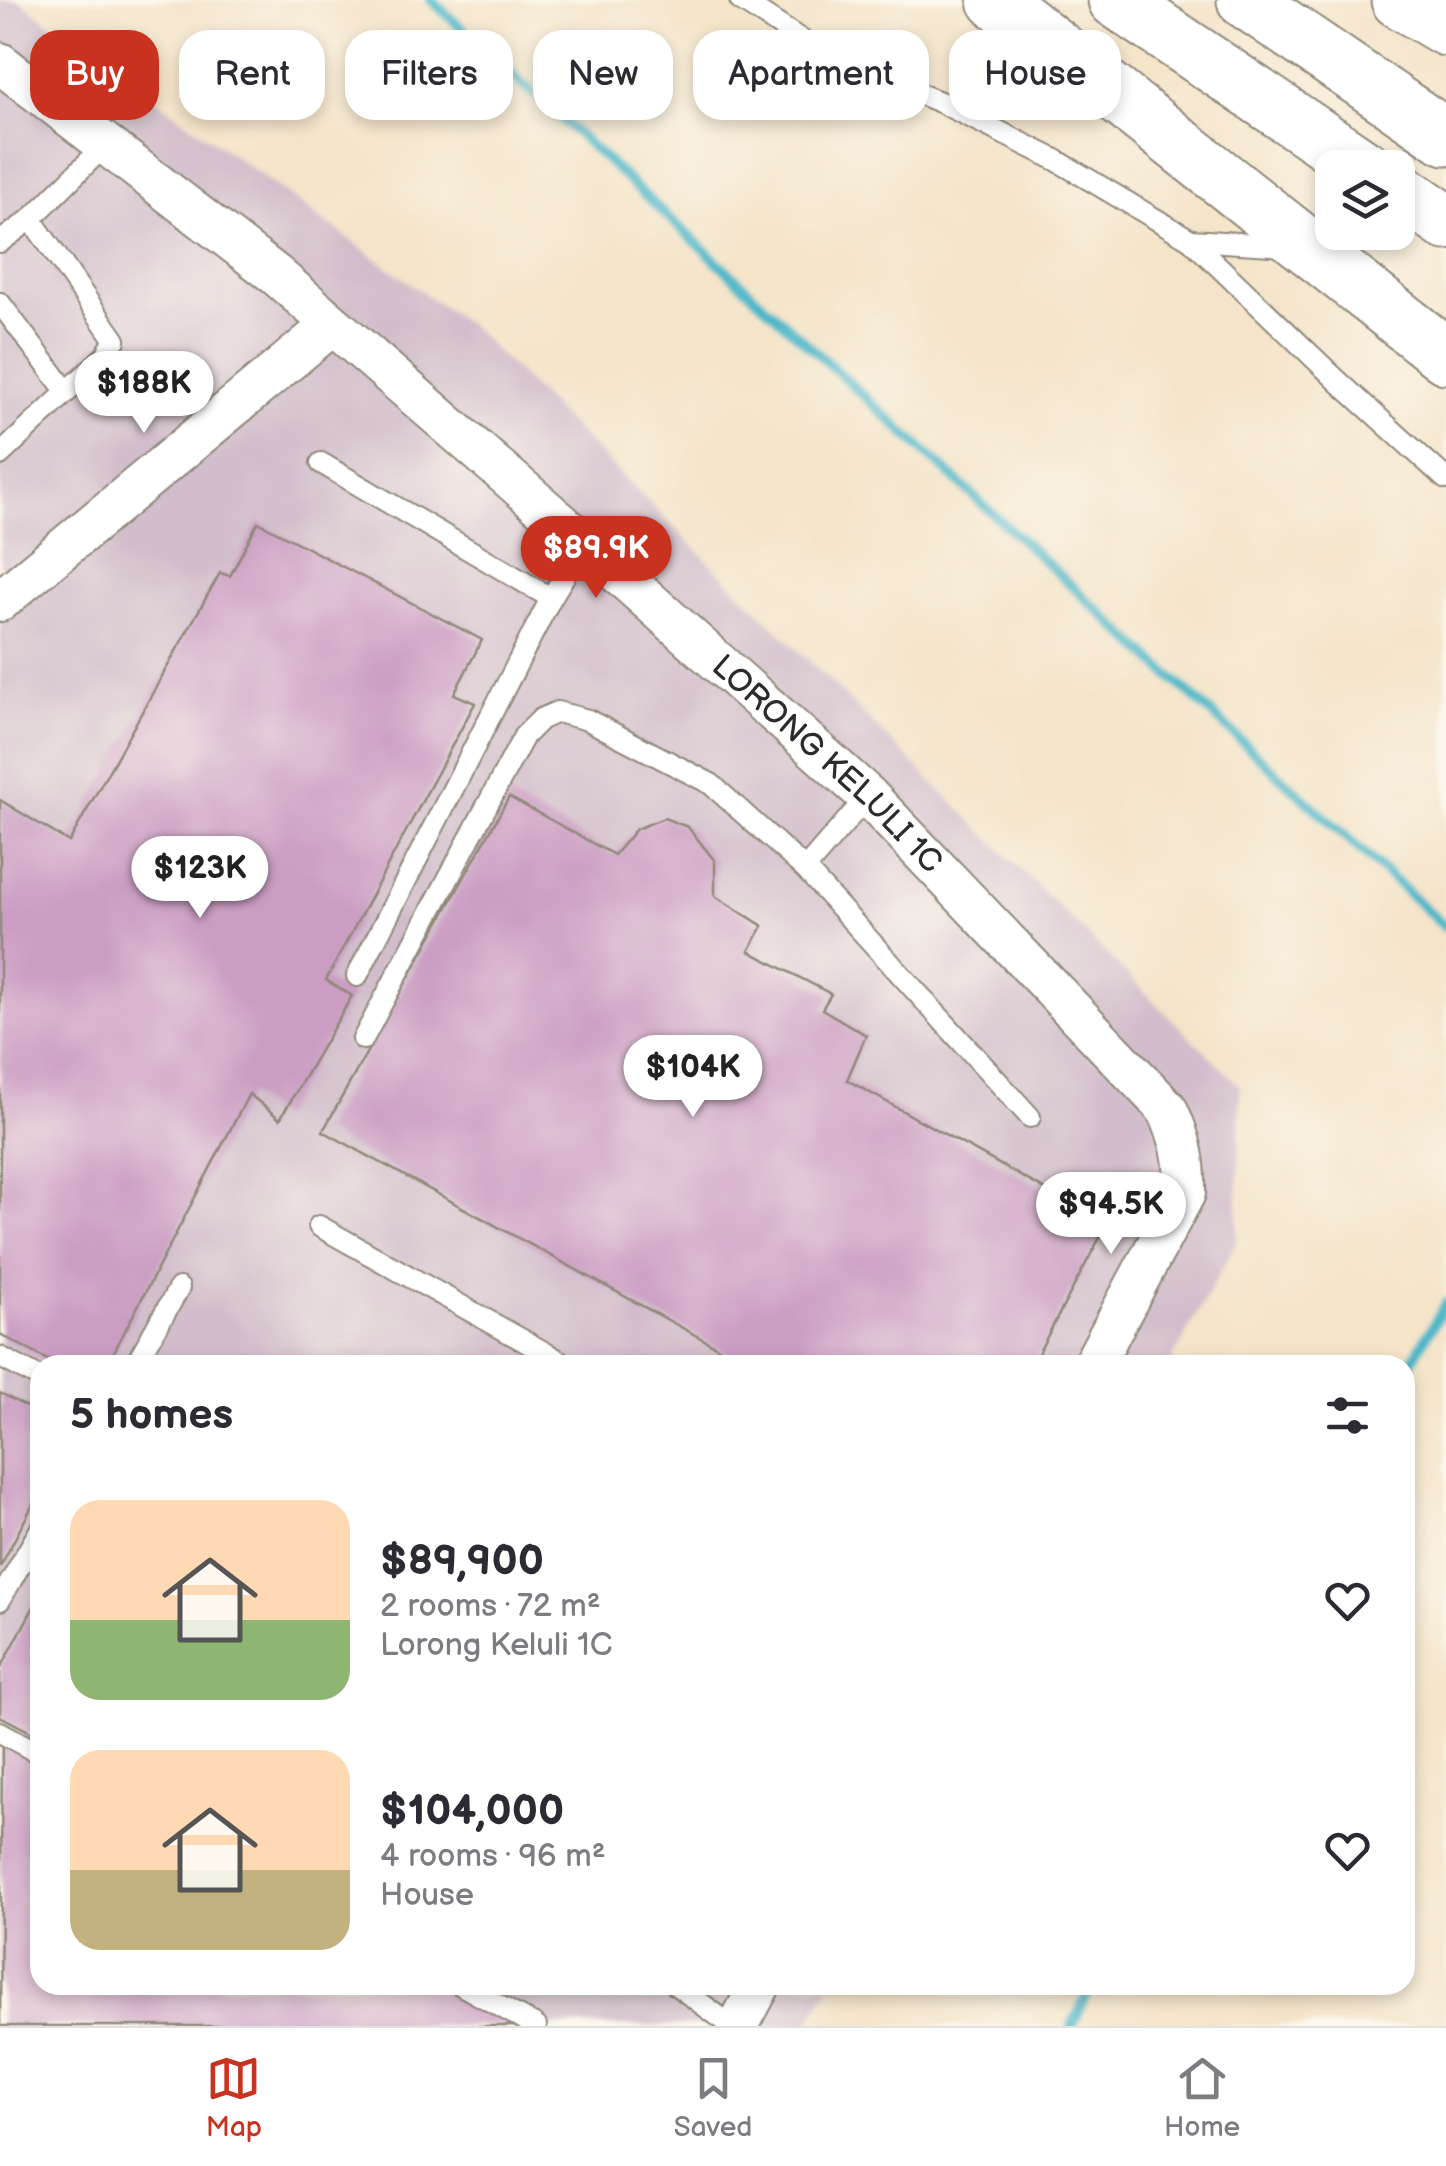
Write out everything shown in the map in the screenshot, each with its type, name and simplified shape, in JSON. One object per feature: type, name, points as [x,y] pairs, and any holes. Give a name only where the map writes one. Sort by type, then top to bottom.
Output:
[{"type":"highway","points":[[996,0],[1446,356]]},
{"type":"highway","points":[[1116,0],[1338,150]]},
{"type":"highway","points":[[1245,0],[1446,137]]},
{"type":"highway","points":[[1399,0],[1446,28]]},
{"type":"highway","points":[[1415,201],[1446,222]]},
{"type":"street","name":"LORONG KELULI 1C","points":[[2,69],[276,275],[868,796],[1167,1109],[1181,1139],[1186,1164],[1185,1193],[1098,1355]]},
{"type":"street","points":[[0,601],[332,325]]},
{"type":"street","points":[[735,2026],[754,1995]]},
{"type":"lane","points":[[740,0],[829,58],[940,102],[1056,160],[1191,240],[1446,479]]},
{"type":"lane","points":[[0,242],[31,219],[106,144]]},
{"type":"lane","points":[[0,455],[106,355],[115,340],[31,219]]},
{"type":"lane","points":[[1191,240],[1308,247]]},
{"type":"lane","points":[[0,303],[67,392]]},
{"type":"lane","points":[[321,463],[551,598]]},
{"type":"lane","points":[[357,976],[551,598],[584,543]]},
{"type":"lane","points":[[363,1039],[524,736],[541,719],[557,712],[588,720],[712,784],[805,869],[1030,1117]]},
{"type":"lane","points":[[805,869],[868,796]]},
{"type":"lane","points":[[318,1226],[548,1355]]},
{"type":"lane","points":[[141,1355],[179,1288]]},
{"type":"lane","points":[[0,1356],[30,1372]]},
{"type":"lane","points":[[0,1600],[30,1548]]},
{"type":"lane","points":[[0,1732],[30,1748]]},
{"type":"lane","points":[[479,1995],[536,2026]]},
{"type":"lane","points":[[690,1995],[735,2026]]},
{"type":"shaded area","points":[[0,0],[18,0],[60,30],[30,30],[30,120],[159,120],[159,102],[179,120],[184,120],[471,327],[1240,1086],[1237,1241],[1174,1355],[30,1355],[30,1995],[824,1995],[807,2026],[0,2026]]},
{"type":"building","points":[[258,522],[482,640],[454,694],[475,703],[326,980],[352,996],[280,1119],[249,1094],[112,1355],[39,1355],[0,1334],[0,800],[69,842],[220,573],[230,576]]},
{"type":"building","points":[[509,797],[614,855],[636,829],[664,818],[688,827],[715,861],[715,896],[763,926],[749,951],[831,994],[822,1009],[866,1035],[847,1080],[1107,1224],[1037,1355],[732,1355],[323,1131]]},
{"type":"building","points":[[0,1393],[30,1409],[30,1510],[0,1567]]},
{"type":"building","points":[[30,1614],[30,1732],[0,1716],[0,1670]]},
{"type":"building","points":[[2,1742],[30,1757],[30,1995],[463,1995],[520,2026],[0,2026]]},
{"type":"waterway","points":[[431,0],[1446,928]]},
{"type":"waterway","points":[[1415,1356],[1446,1303]]},
{"type":"waterway","points":[[1072,2026],[1087,1995]]}]
